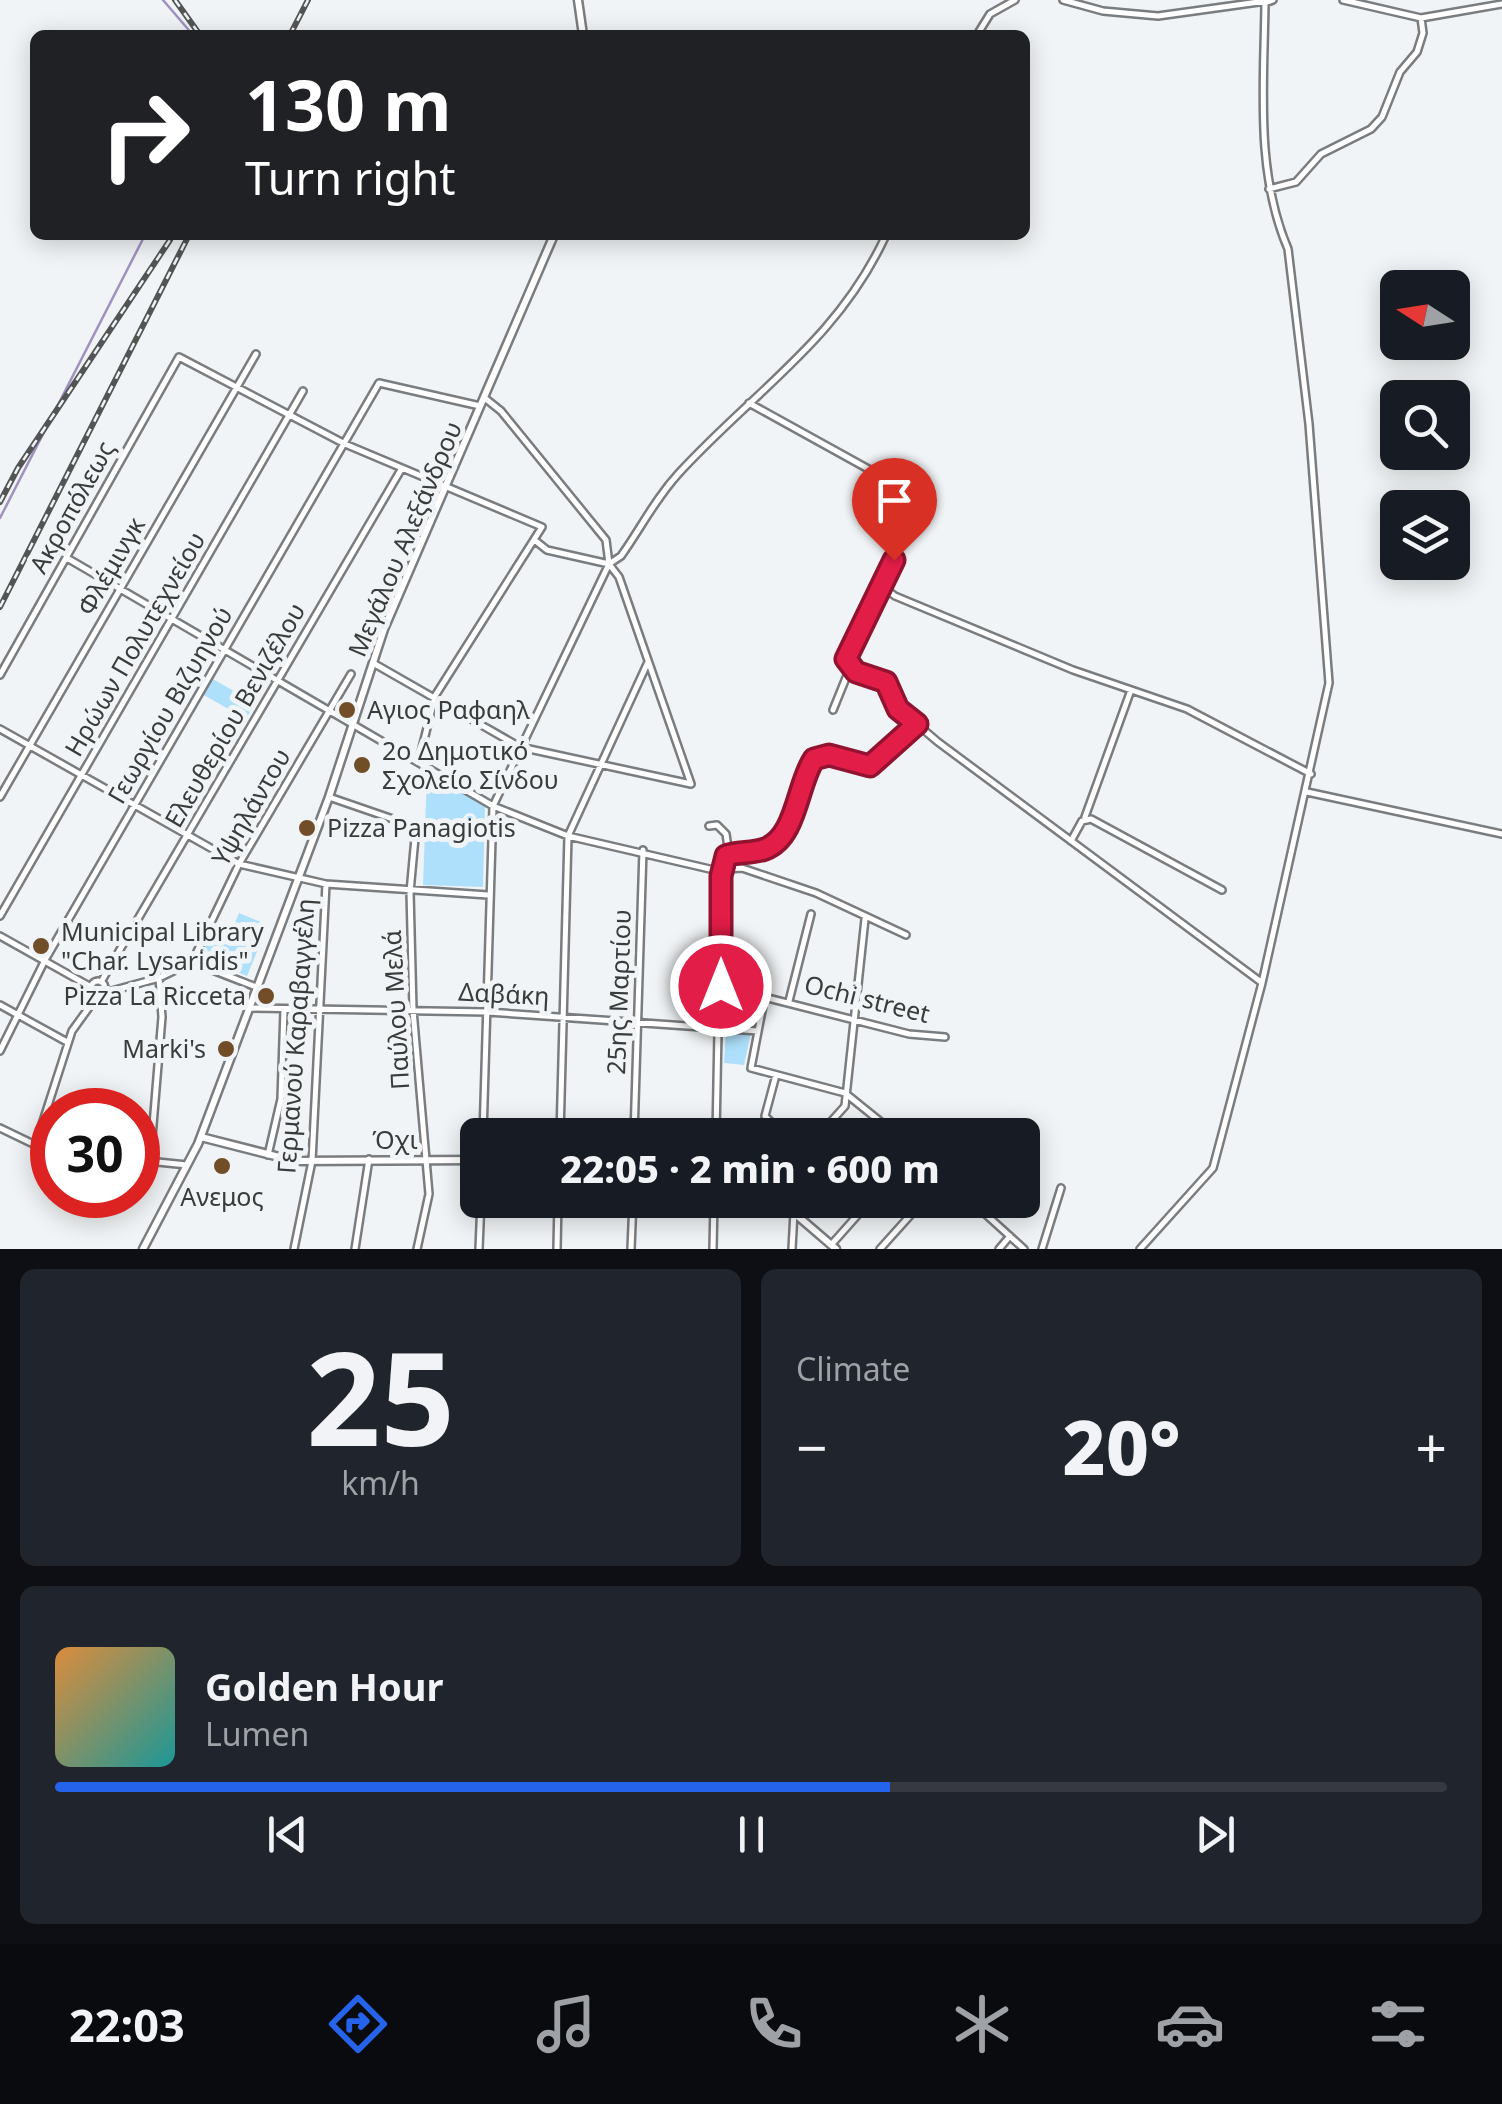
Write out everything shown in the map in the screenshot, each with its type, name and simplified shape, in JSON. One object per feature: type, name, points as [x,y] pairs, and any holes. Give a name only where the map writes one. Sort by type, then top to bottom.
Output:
[{"type":"street","points":[[578,0],[581,30]]},
{"type":"street","points":[[979,30],[990,14],[1014,0]]},
{"type":"street","points":[[1064,0],[1103,11],[1158,16],[1268,1],[1265,166],[1290,268],[1331,666],[1311,774],[1262,984],[1213,1168],[1140,1249]]},
{"type":"street","points":[[1343,0],[1421,18],[1502,4]]},
{"type":"street","points":[[1269,189],[1296,182],[1321,154],[1371,129],[1382,117],[1400,72],[1417,52],[1423,34],[1421,18]]},
{"type":"street","name":"Μεγάλου Αλεξάνδρου","points":[[143,1249],[201,1136],[329,797],[373,663],[552,240]]},
{"type":"street","points":[[484,1118],[493,806],[609,564],[621,556],[662,492],[838,316],[870,270],[884,240]]},
{"type":"street","name":"Φλέμινγκ","points":[[0,797],[256,354]]},
{"type":"street","name":"Ακροπόλεως","points":[[0,676],[179,357],[236,390]]},
{"type":"street","name":"Γεωργίου Βιζυηνού","points":[[0,1051],[45,960],[379,382],[485,403]]},
{"type":"street","points":[[236,390],[344,444],[543,529],[435,696],[419,760]]},
{"type":"street","name":"Ηρώων Πολυτεχνείου","points":[[0,916],[303,392]]},
{"type":"street","points":[[373,663],[520,747],[598,767],[692,784],[619,577],[609,564],[606,540],[501,411],[485,403]]},
{"type":"street","points":[[749,403],[919,498],[919,507],[847,653],[850,668],[832,710]]},
{"type":"street","name":"Ελευθερίου Βενιζέλου","points":[[101,982],[402,468]]},
{"type":"street","points":[[536,540],[547,550],[609,564]]},
{"type":"street","points":[[67,558],[493,806],[568,836],[722,871],[742,868],[816,892],[906,934]]},
{"type":"street","points":[[881,586],[894,596],[1187,710],[1311,774]]},
{"type":"street","points":[[560,1118],[568,836],[648,662]]},
{"type":"street","points":[[850,668],[886,682],[898,709],[1262,984]]},
{"type":"street","name":"Υψηλάντου","points":[[192,962],[239,864],[351,674]]},
{"type":"street","points":[[1070,841],[1095,800],[1100,768],[1131,690]]},
{"type":"street","points":[[729,854],[760,851],[775,843],[788,824],[814,759],[829,755],[870,766],[917,724]]},
{"type":"street","points":[[0,730],[239,864],[326,884],[488,895]]},
{"type":"street","points":[[1307,792],[1502,834]]},
{"type":"street","name":"Παύλου Μελά","points":[[329,797],[416,827],[410,892],[413,1010],[429,1194],[416,1249]]},
{"type":"street","points":[[1084,820],[1090,819],[1222,890]]},
{"type":"street","points":[[709,826],[726,834],[729,854],[722,871],[717,1118]]},
{"type":"street","name":"25ης Μαρτίου","points":[[635,1118],[643,850]]},
{"type":"street","name":"Γερμανού Καραβαγγέλη","points":[[294,1249],[312,1162],[326,884]]},
{"type":"street","points":[[788,1000],[811,914]]},
{"type":"street","points":[[835,1118],[842,1110],[845,1092],[865,918]]},
{"type":"street","points":[[0,936],[101,994]]},
{"type":"street","points":[[54,1088],[81,1014],[101,994],[160,978],[192,962],[256,987]]},
{"type":"street","points":[[156,1088],[162,1017],[160,978]]},
{"type":"street","points":[[92,987],[101,982],[101,994]]},
{"type":"street","name":"Ochi street","points":[[721,986],[788,1000],[909,1034],[945,1037]]},
{"type":"street","points":[[765,995],[751,1068],[845,1092],[877,1118]]},
{"type":"street","points":[[0,1005],[69,1043]]},
{"type":"street","name":"Δαβάκη","points":[[248,1008],[488,1012],[758,1031]]},
{"type":"street","points":[[268,1154],[281,1100],[284,1010]]},
{"type":"street","points":[[767,1118],[776,1075]]},
{"type":"street","points":[[0,1128],[30,1143]]},
{"type":"street","name":"Όχι","points":[[201,1136],[312,1162],[460,1160]]},
{"type":"street","points":[[355,1249],[369,1160]]},
{"type":"street","points":[[160,1162],[186,1165]]},
{"type":"street","points":[[1042,1249],[1061,1188]]},
{"type":"street","points":[[479,1249],[480,1218]]},
{"type":"street","points":[[557,1249],[558,1218]]},
{"type":"street","points":[[631,1249],[632,1218]]},
{"type":"street","points":[[713,1249],[714,1218]]},
{"type":"street","points":[[792,1249],[794,1218]]},
{"type":"street","points":[[801,1218],[833,1247],[856,1218]]},
{"type":"street","points":[[880,1249],[908,1218]]},
{"type":"street","points":[[990,1218],[1024,1249]]},
{"type":"street","points":[[998,1249],[1010,1236]]},
{"type":"shaded area","points":[[211,678],[255,703],[246,719],[202,694]]},
{"type":"shaded area","points":[[427,774],[485,805],[483,887],[423,885]]},
{"type":"shaded area","points":[[239,913],[268,925],[247,976],[200,957],[211,929],[229,937]]},
{"type":"shaded area","points":[[726,1031],[751,1033],[744,1065],[724,1063]]},
{"type":"waterway","points":[[163,0],[189,30]]},
{"type":"waterway","points":[[0,518],[142,240]]},
{"type":"railway","points":[[175,0],[196,30]]},
{"type":"railway","points":[[293,30],[308,0]]},
{"type":"railway","points":[[0,502],[18,468],[170,240]]},
{"type":"railway","points":[[0,607],[186,240]]},
{"type":"place","name":"Αγιος Ραφαηλ","points":[[347,710]]},
{"type":"place","name":"2o Δημοτικό Σχολείο Σίνδου","points":[[362,765]]},
{"type":"place","name":"Pizza Panagiotis","points":[[307,828]]},
{"type":"place","name":"Municipal Library \"Char. Lysaridis\"","points":[[41,946]]},
{"type":"place","name":"Pizza La Ricceta","points":[[266,996]]},
{"type":"place","name":"Marki's","points":[[226,1049]]},
{"type":"place","name":"Ανεμος","points":[[222,1166]]},
{"type":"route","points":[[721,986],[721,876],[726,856],[760,851],[775,843],[788,824],[814,759],[829,755],[870,766],[908,728],[917,724],[898,709],[886,682],[856,672],[846,659],[894,560]]}]
